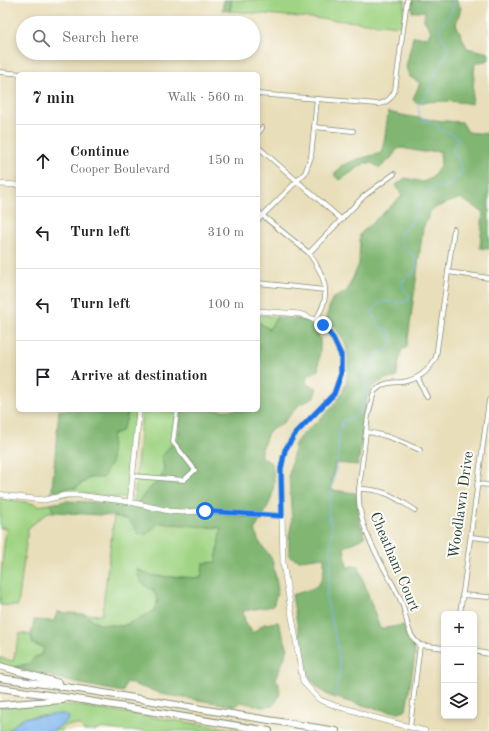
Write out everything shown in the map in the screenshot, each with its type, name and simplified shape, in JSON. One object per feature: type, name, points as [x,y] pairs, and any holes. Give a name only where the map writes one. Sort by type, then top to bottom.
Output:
[{"type":"highway","points":[[0,666],[79,690]]},
{"type":"highway","points":[[0,678],[336,731]]},
{"type":"highway","points":[[0,688],[269,731]]},
{"type":"highway","points":[[0,705],[76,699]]},
{"type":"street","points":[[260,94],[378,104],[384,102],[392,96],[395,90],[407,0]]},
{"type":"street","points":[[0,72],[16,73]]},
{"type":"street","points":[[260,218],[305,173],[311,157],[317,99]]},
{"type":"street","points":[[314,127],[353,131]]},
{"type":"street","points":[[260,149],[342,220]]},
{"type":"street","points":[[309,253],[364,196],[394,174]]},
{"type":"street","points":[[0,184],[16,185]]},
{"type":"street","points":[[262,215],[309,253],[320,272],[324,281],[324,304],[321,312],[315,320]]},
{"type":"street","points":[[427,397],[418,378],[427,371],[436,357],[454,229]]},
{"type":"street","points":[[448,272],[489,278]]},
{"type":"street","points":[[260,283],[325,290]]},
{"type":"street","points":[[260,311],[300,314],[315,320],[323,325],[333,338],[341,355],[341,374],[334,394],[295,434],[285,450],[281,469],[283,564],[303,682],[320,700],[368,716],[425,731]]},
{"type":"street","name":"Cheatham Court","points":[[418,378],[408,381],[385,383],[374,392],[370,403],[358,497],[368,538],[401,602],[410,634],[420,645]]},
{"type":"street","name":"Woodlawn Drive","points":[[460,611],[477,484],[487,433],[489,400]]},
{"type":"street","points":[[130,502],[139,412]]},
{"type":"street","points":[[133,476],[184,480],[195,470],[173,442],[177,412]]},
{"type":"street","points":[[366,432],[392,438],[420,450]]},
{"type":"street","points":[[477,484],[489,485]]},
{"type":"street","points":[[359,489],[385,492],[415,510]]},
{"type":"street","points":[[0,494],[44,500],[66,495],[78,495],[130,502],[176,512],[205,511],[282,516]]},
{"type":"street","points":[[471,537],[489,539]]},
{"type":"street","points":[[462,594],[489,597]]},
{"type":"street","points":[[410,727],[420,645],[441,648]]},
{"type":"street","points":[[477,652],[489,654]]},
{"type":"green space","points":[[224,0],[232,0],[230,11],[222,10]]},
{"type":"green space","points":[[232,0],[405,0],[402,26],[230,11]]},
{"type":"green space","points":[[412,0],[456,0],[461,8],[456,24],[467,48],[489,53],[489,60],[475,63],[472,104],[444,101],[416,103],[413,99],[420,83],[409,76],[406,67],[413,37],[428,37],[431,31],[424,20],[425,11],[412,12]]},
{"type":"green space","points":[[388,112],[425,119],[462,122],[468,132],[487,134],[489,119],[489,249],[480,248],[483,212],[460,198],[432,209],[423,228],[407,347],[401,351],[396,378],[386,378],[371,388],[367,398],[358,465],[335,463],[331,490],[356,493],[360,525],[365,537],[344,547],[347,567],[358,565],[380,629],[404,625],[406,634],[413,643],[415,655],[406,710],[397,712],[373,708],[333,697],[320,690],[311,680],[305,667],[292,595],[309,590],[318,584],[323,574],[324,557],[299,560],[289,556],[289,536],[292,522],[289,475],[295,444],[300,437],[333,406],[340,397],[347,376],[348,357],[344,340],[326,318],[332,299],[347,291],[359,264],[360,234],[402,196],[396,185],[405,178],[423,182],[432,178],[441,164],[440,151],[423,152],[402,148],[397,149],[392,157],[380,168],[372,163],[365,163],[340,180],[334,175],[341,166],[355,160],[381,153],[385,137]]},
{"type":"green space","points":[[260,315],[277,317],[269,329],[260,323]]},
{"type":"green space","points":[[277,317],[300,319],[310,322],[320,338],[318,370],[307,376],[306,384],[317,388],[314,397],[299,405],[284,422],[268,432],[260,455],[272,464],[274,487],[268,506],[255,529],[258,540],[272,559],[278,590],[273,606],[243,611],[245,622],[253,633],[264,624],[278,622],[288,649],[276,679],[280,693],[275,703],[272,706],[262,707],[241,702],[236,706],[166,695],[126,682],[123,692],[76,683],[14,667],[28,664],[34,658],[42,654],[44,648],[33,644],[31,635],[34,620],[54,621],[57,612],[83,614],[99,624],[123,626],[154,611],[158,600],[153,590],[142,582],[137,569],[153,576],[201,578],[203,563],[216,562],[221,528],[159,523],[148,533],[140,536],[129,520],[114,516],[54,512],[50,504],[66,501],[136,504],[151,487],[161,480],[164,467],[161,457],[179,436],[181,412],[260,412],[260,323],[269,329]]},
{"type":"green space","points":[[59,412],[128,412],[126,421],[121,431],[112,435],[111,463],[103,478],[88,478],[76,488],[65,488],[56,491],[52,489]]},
{"type":"green space","points":[[128,412],[136,412],[127,495],[123,498],[86,494],[51,496],[52,489],[56,491],[65,488],[76,488],[111,463],[112,434],[126,421]]},
{"type":"green space","points":[[142,412],[181,412],[179,436],[161,457],[164,467],[161,480],[151,487],[136,504],[130,505],[134,501]]},
{"type":"green space","points":[[0,498],[36,504],[38,506],[50,504],[54,512],[48,512],[28,528],[18,606],[0,605],[0,584],[6,528],[0,528]]},
{"type":"green space","points":[[114,516],[129,520],[148,533],[159,523],[221,528],[216,563],[202,578],[153,576],[137,570],[153,590],[158,599],[155,611],[123,626],[99,624],[83,614],[102,615]]},
{"type":"green space","points":[[20,633],[31,635],[33,644],[44,648],[42,654],[34,658],[28,664],[15,667],[31,671],[31,673],[0,664],[0,658],[13,661]]},
{"type":"green space","points":[[47,703],[79,706],[245,731],[124,731],[103,728],[94,731],[84,731],[80,725],[72,725],[63,728],[61,731],[53,731],[66,722],[69,717],[35,716],[20,719],[10,728],[0,731],[0,707]]},
{"type":"water","points":[[61,714],[69,717],[66,722],[53,731],[8,731],[23,718]]},
{"type":"waterway","points":[[335,697],[340,669],[338,648],[326,598],[331,561],[330,548],[332,533],[328,510],[338,458],[339,434],[343,420],[351,420],[364,407],[366,391],[365,380],[372,362],[377,354],[388,349],[393,340],[389,330],[380,327],[372,314],[376,306],[385,301],[400,303],[408,302],[410,296],[403,288],[402,281],[414,273],[417,267],[415,257],[400,242],[400,234],[413,221],[420,201],[432,188],[448,186],[463,170],[452,148],[460,139],[449,132],[442,131],[431,120],[423,121],[420,117],[418,107],[430,88],[449,48],[439,29],[452,11],[453,0]]},
{"type":"route","points":[[205,511],[282,516],[281,469],[285,450],[295,434],[334,394],[341,374],[341,355],[333,338],[323,325]]}]
